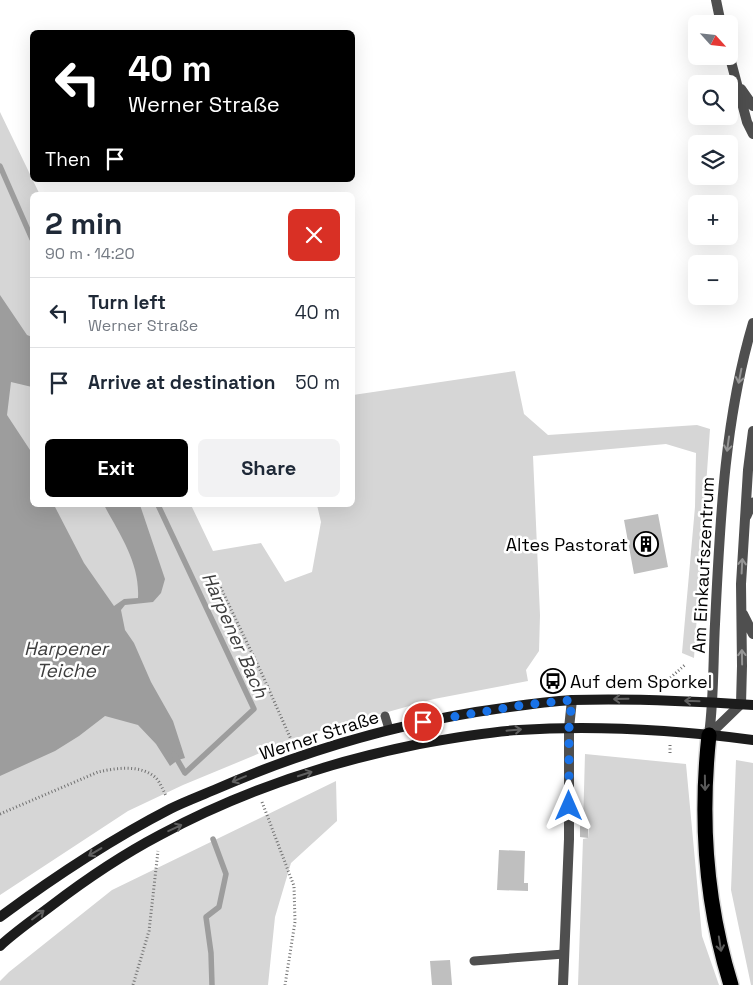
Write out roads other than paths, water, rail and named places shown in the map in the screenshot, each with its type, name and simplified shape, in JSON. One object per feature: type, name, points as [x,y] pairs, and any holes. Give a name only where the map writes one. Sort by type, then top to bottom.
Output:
[{"type":"highway","points":[[709,734],[705,773],[707,867],[721,954],[731,985]]},
{"type":"main road","name":"Werner Straße","points":[[0,916],[84,858],[172,808],[245,776],[298,756],[389,729],[495,709],[572,700],[653,699],[753,705]]},
{"type":"main road","name":"Werner Straße","points":[[0,946],[14,933],[79,885],[159,835],[258,791],[348,760],[466,735],[518,730],[569,728],[671,731],[753,740]]},
{"type":"street","points":[[716,0],[720,15]]},
{"type":"street","points":[[738,85],[753,106]]},
{"type":"street","points":[[738,89],[747,122],[753,134]]},
{"type":"street","name":"Am Einkaufszentrum","points":[[709,734],[714,702],[713,666],[719,537],[725,467],[734,403],[746,344],[753,322]]},
{"type":"street","points":[[709,734],[741,704],[740,584],[753,431]]},
{"type":"street","points":[[741,610],[753,634]]},
{"type":"street","points":[[563,985],[569,839],[569,728],[572,700]]},
{"type":"lane","points":[[744,521],[753,502]]},
{"type":"lane","points":[[385,716],[389,729]]},
{"type":"lane","points":[[474,961],[564,954]]},
{"type":"water","name":"Harpener Teiche","points":[[0,295],[27,335],[30,336],[30,387],[11,382],[7,415],[30,450],[30,507],[55,507],[84,563],[114,606],[124,599],[138,598],[138,585],[128,550],[105,507],[141,507],[165,579],[161,593],[153,602],[125,605],[121,610],[125,630],[134,643],[151,682],[173,721],[185,758],[178,760],[170,766],[156,744],[138,725],[105,716],[55,751],[0,776]]},
{"type":"waterway","name":"Harpener Bach","points":[[0,166],[30,234]]},
{"type":"waterway","name":"Harpener Bach","points":[[159,507],[254,709],[185,773],[174,754]]},
{"type":"waterway","name":"Harpener Bach","points":[[212,985],[211,953],[206,917],[219,907],[226,874],[213,839]]},
{"type":"place","name":"Altes Pastorat","points":[[646,544]]},
{"type":"place","name":"Auf dem Sporkel","points":[[553,681]]}]
